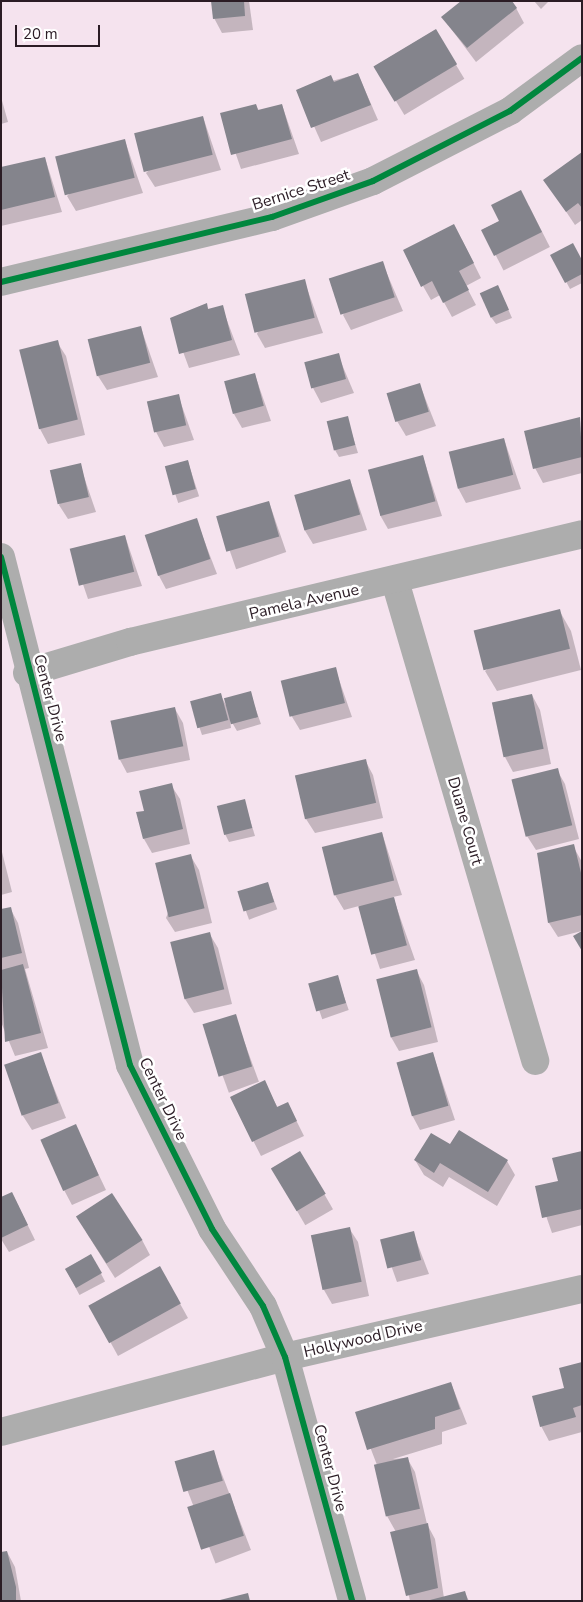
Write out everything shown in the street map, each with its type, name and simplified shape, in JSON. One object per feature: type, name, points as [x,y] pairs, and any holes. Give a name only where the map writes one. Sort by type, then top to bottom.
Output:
[{"type":"street","name":"Bernice Street","points":[[1,282],[272,217],[372,181],[510,111],[582,58]]},
{"type":"street","name":"Pamela Avenue","points":[[28,673],[130,642],[395,581],[582,534]]},
{"type":"street","name":"Center Drive","points":[[1,557],[28,673],[130,1065],[212,1229],[263,1306],[286,1356],[352,1601]]},
{"type":"street","name":"Duane Court","points":[[395,581],[535,1061]]},
{"type":"street","name":"Hollywood Drive","points":[[1,1432],[286,1356],[582,1289]]},
{"type":"building","points":[[211,1],[244,1],[245,16],[213,19]]},
{"type":"building","points":[[461,1],[512,1],[517,8],[467,48],[441,17]]},
{"type":"building","points":[[436,29],[457,64],[395,102],[373,67]]},
{"type":"building","points":[[358,73],[371,105],[311,128],[296,90],[331,75],[334,82]]},
{"type":"building","points":[[256,104],[258,110],[282,104],[292,139],[231,155],[220,113]]},
{"type":"building","points":[[203,116],[213,155],[144,172],[134,133]]},
{"type":"building","points":[[125,139],[135,178],[65,195],[55,156]]},
{"type":"building","points":[[582,152],[582,208],[578,203],[566,212],[543,180]]},
{"type":"building","points":[[45,157],[55,197],[1,210],[1,167]]},
{"type":"building","points":[[521,190],[542,232],[494,256],[481,230],[499,221],[491,205]]},
{"type":"building","points":[[454,224],[474,263],[459,271],[469,290],[443,303],[432,281],[421,287],[403,250]]},
{"type":"building","points":[[573,243],[582,260],[582,274],[565,283],[550,255]]},
{"type":"building","points":[[383,261],[395,297],[341,315],[329,279]]},
{"type":"building","points":[[305,279],[315,318],[255,333],[245,294]]},
{"type":"building","points":[[498,285],[509,310],[491,318],[480,293]]},
{"type":"building","points":[[207,303],[208,309],[223,305],[232,340],[179,354],[170,318]]},
{"type":"building","points":[[141,326],[150,363],[97,376],[88,339]]},
{"type":"building","points":[[58,340],[78,420],[39,429],[19,350]]},
{"type":"building","points":[[339,353],[346,379],[311,388],[304,362]]},
{"type":"building","points":[[255,373],[264,406],[233,414],[224,381]]},
{"type":"building","points":[[420,383],[429,412],[395,422],[387,393]]},
{"type":"building","points":[[179,394],[186,425],[154,433],[147,401]]},
{"type":"building","points":[[348,416],[355,445],[334,450],[327,421]]},
{"type":"building","points":[[580,417],[582,457],[533,469],[524,431]]},
{"type":"building","points":[[504,438],[513,475],[458,489],[449,452]]},
{"type":"building","points":[[423,455],[435,501],[380,516],[368,470]]},
{"type":"building","points":[[188,460],[196,489],[173,495],[165,466]]},
{"type":"building","points":[[81,463],[89,497],[58,504],[50,470]]},
{"type":"building","points":[[350,479],[360,515],[304,531],[294,495]]},
{"type":"building","points":[[269,501],[279,537],[226,552],[216,516]]},
{"type":"building","points":[[197,518],[210,559],[158,576],[145,535]]},
{"type":"building","points":[[125,535],[134,572],[79,586],[70,549]]},
{"type":"building","points":[[560,609],[570,649],[484,670],[474,631]]},
{"type":"building","points":[[336,667],[345,703],[290,717],[281,681]]},
{"type":"building","points":[[251,691],[258,717],[231,724],[224,698]]},
{"type":"building","points":[[221,693],[228,720],[197,728],[190,701]]},
{"type":"building","points":[[532,694],[544,749],[504,757],[492,703]]},
{"type":"building","points":[[175,707],[183,746],[119,760],[110,721]]},
{"type":"building","points":[[366,759],[376,803],[305,819],[295,775]]},
{"type":"building","points":[[558,768],[572,825],[526,837],[511,780]]},
{"type":"building","points":[[172,783],[183,829],[143,839],[136,812],[144,811],[139,791]]},
{"type":"building","points":[[245,799],[252,828],[224,835],[217,806]]},
{"type":"building","points":[[382,832],[394,881],[334,896],[322,847]]},
{"type":"building","points":[[574,844],[582,877],[582,915],[548,923],[537,853]]},
{"type":"building","points":[[191,854],[205,908],[169,917],[155,863]]},
{"type":"building","points":[[268,882],[274,902],[244,911],[237,891]]},
{"type":"building","points":[[394,897],[407,945],[371,955],[358,907]]},
{"type":"building","points":[[11,907],[22,953],[1,958],[1,909]]},
{"type":"building","points":[[582,931],[582,951],[573,936]]},
{"type":"building","points":[[210,932],[224,989],[184,999],[170,942]]},
{"type":"building","points":[[23,964],[41,1033],[5,1042],[1,970]]},
{"type":"building","points":[[417,969],[432,1027],[391,1037],[376,979]]},
{"type":"building","points":[[338,975],[346,1003],[316,1011],[308,984]]},
{"type":"building","points":[[236,1014],[252,1067],[219,1077],[203,1024]]},
{"type":"building","points":[[41,1052],[59,1103],[22,1116],[4,1065]]},
{"type":"building","points":[[433,1052],[448,1106],[412,1116],[396,1062]]},
{"type":"building","points":[[265,1080],[277,1107],[288,1102],[297,1121],[252,1142],[230,1097]]},
{"type":"building","points":[[76,1124],[99,1175],[63,1191],[40,1140]]},
{"type":"building","points":[[459,1130],[508,1160],[488,1192],[440,1163],[434,1173],[414,1160],[431,1133],[450,1144]]},
{"type":"building","points":[[300,1151],[326,1194],[297,1211],[271,1169]]},
{"type":"building","points":[[582,1151],[582,1209],[542,1218],[535,1186],[558,1181],[552,1158]]},
{"type":"building","points":[[12,1192],[28,1225],[1,1238],[1,1197]]},
{"type":"building","points":[[112,1193],[142,1240],[106,1263],[76,1216]]},
{"type":"building","points":[[350,1227],[362,1282],[323,1290],[311,1235]]},
{"type":"building","points":[[414,1231],[421,1260],[387,1269],[380,1239]]},
{"type":"building","points":[[91,1254],[102,1273],[76,1288],[65,1269]]},
{"type":"building","points":[[160,1266],[181,1304],[109,1343],[88,1306]]},
{"type":"building","points":[[582,1362],[582,1405],[573,1408],[576,1417],[540,1427],[532,1396],[564,1388],[559,1368]]},
{"type":"building","points":[[451,1382],[460,1409],[435,1417],[435,1429],[367,1450],[355,1412]]},
{"type":"building","points":[[214,1450],[223,1481],[183,1492],[175,1461]]},
{"type":"building","points":[[408,1457],[420,1509],[386,1517],[374,1465]]},
{"type":"building","points":[[230,1493],[244,1536],[201,1550],[187,1507]]},
{"type":"building","points":[[428,1523],[438,1588],[406,1596],[390,1532]]},
{"type":"building","points":[[7,1551],[16,1587],[16,1601],[1,1601],[1,1552]]},
{"type":"building","points":[[465,1591],[468,1601],[430,1601],[430,1600]]},
{"type":"building","points":[[248,1593],[250,1601],[220,1600]]},
{"type":"cycle path","points":[[1,282],[272,217],[373,181],[510,111],[582,58]]},
{"type":"cycle path","points":[[1,557],[130,1065],[212,1229],[263,1306],[285,1357],[352,1601]]}]
